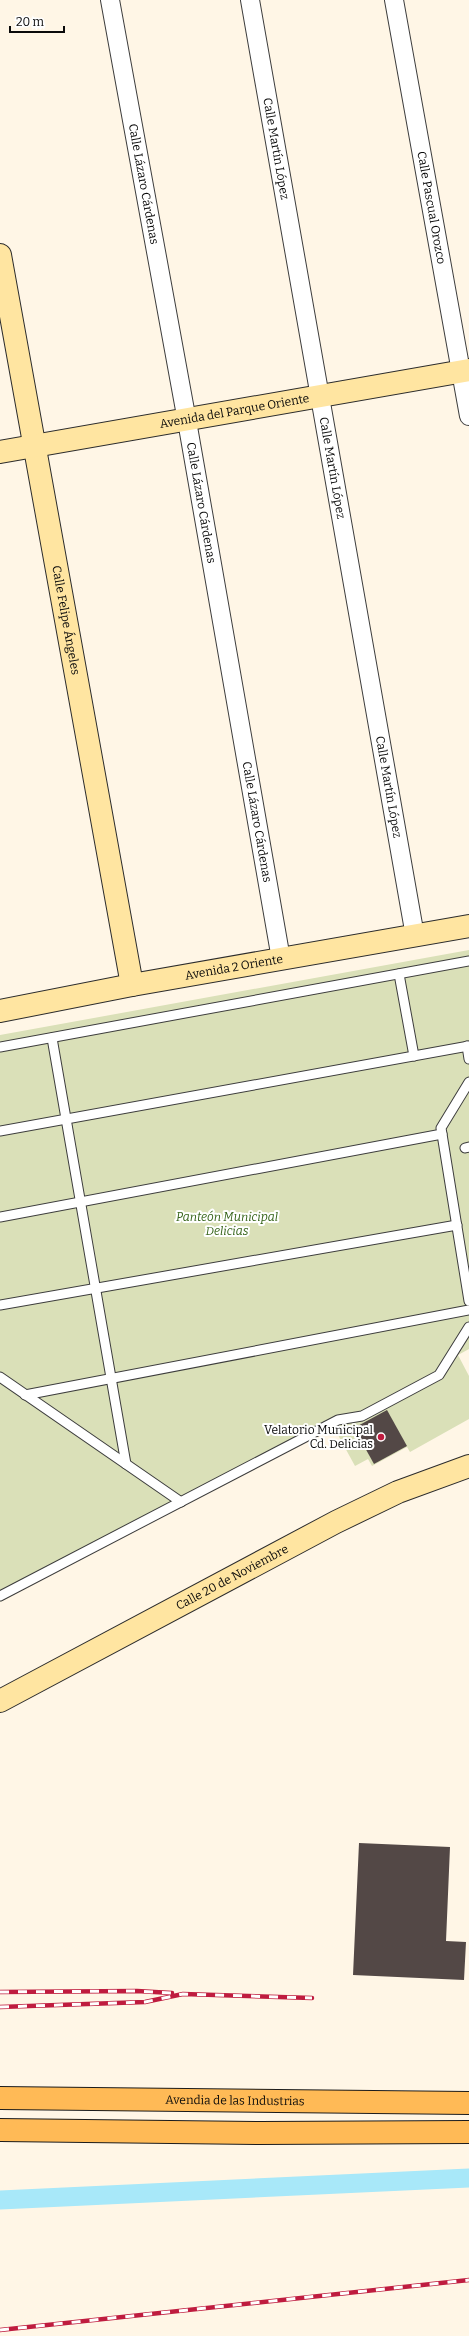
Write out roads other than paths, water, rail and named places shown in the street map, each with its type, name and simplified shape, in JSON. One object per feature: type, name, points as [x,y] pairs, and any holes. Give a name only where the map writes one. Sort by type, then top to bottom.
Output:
[{"type":"main road","name":"Avendia de las Industrias","points":[[0,2098],[469,2103]]},
{"type":"main road","points":[[0,2130],[260,2133],[469,2132]]},
{"type":"street","name":"Calle Lázaro Cárdenas","points":[[110,0],[187,421],[281,959]]},
{"type":"street","name":"Calle Martín López","points":[[250,0],[415,936]]},
{"type":"street","name":"Calle Pascual Orozco","points":[[394,0],[465,370],[469,416]]},
{"type":"street","name":"Calle Felipe Ángeles","points":[[0,255],[132,985]]},
{"type":"street","name":"Avenida del Parque Oriente","points":[[0,452],[187,421],[465,370]]},
{"type":"street","name":"Avenida 2 Oriente","points":[[0,1011],[132,985],[469,926]]},
{"type":"street","name":"Calle 20 de Noviembre","points":[[0,1701],[336,1522],[398,1492],[469,1466]]},
{"type":"lane","points":[[0,1047],[469,961]]},
{"type":"lane","points":[[399,974],[414,1056]]},
{"type":"lane","points":[[52,1038],[126,1464]]},
{"type":"lane","points":[[0,1131],[468,1046],[469,1059]]},
{"type":"lane","points":[[469,1082],[441,1128],[469,1301]]},
{"type":"lane","points":[[0,1216],[442,1134]]},
{"type":"lane","points":[[0,1305],[457,1225]]},
{"type":"lane","points":[[25,1395],[469,1310]]},
{"type":"lane","points":[[0,1596],[338,1420],[362,1416],[439,1375],[469,1327]]},
{"type":"lane","points":[[0,1377],[181,1502]]},
{"type":"waterway","points":[[0,2200],[469,2178]]},
{"type":"railway","points":[[0,1992],[137,1991],[172,1993]]},
{"type":"railway","points":[[0,2007],[145,2002],[183,1994],[312,1998]]},
{"type":"railway","points":[[0,2330],[469,2280]]},
{"type":"place","name":"Velatorio Municipal Cd. Delicias","points":[[381,1437]]},
{"type":"park label","name":"Panteón Municipal Delicias","points":[[227,1224]]}]
